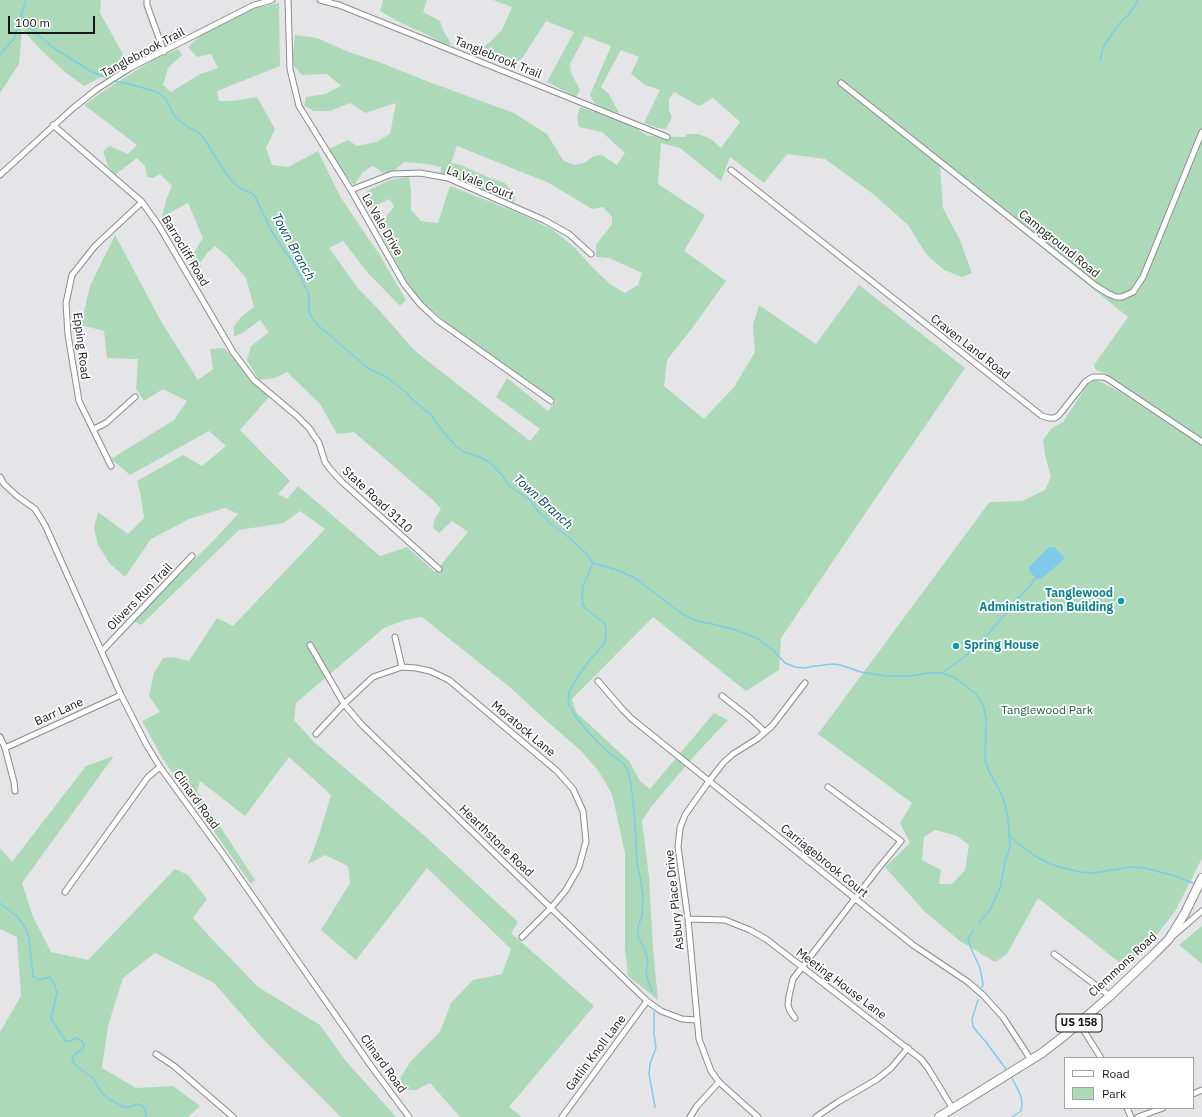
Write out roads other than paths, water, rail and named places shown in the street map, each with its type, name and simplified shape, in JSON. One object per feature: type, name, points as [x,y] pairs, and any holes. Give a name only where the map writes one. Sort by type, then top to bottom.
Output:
[{"type":"main road","name":"Clemmons Road","points":[[939,1117],[1053,1045],[1110,996],[1169,939],[1186,913],[1202,878]]},
{"type":"street","points":[[147,0],[146,5],[164,52]]},
{"type":"street","name":"Tanglebrook Trail","points":[[0,175],[72,109],[97,89],[130,68],[254,5],[272,0]]},
{"type":"street","name":"La Vale Drive","points":[[288,0],[290,69],[299,106],[350,190],[404,284],[420,304],[437,320],[551,401]]},
{"type":"street","name":"Tanglebrook Trail","points":[[320,0],[339,5],[667,137]]},
{"type":"street","name":"Campground Road","points":[[841,83],[1103,291],[1116,297],[1122,297],[1133,292],[1143,277],[1202,132]]},
{"type":"street","name":"Barrocliff Road","points":[[54,125],[142,202],[159,226],[233,352],[254,380],[280,403]]},
{"type":"street","name":"Craven Land Road","points":[[732,170],[1042,416],[1055,418],[1086,381],[1093,377],[1104,377],[1202,442]]},
{"type":"street","name":"La Vale Court","points":[[350,190],[392,174],[420,174],[448,178],[544,220],[569,234],[591,254]]},
{"type":"street","name":"Epping Road","points":[[111,466],[79,401],[68,335],[66,303],[72,275],[96,246],[142,202]]},
{"type":"street","points":[[94,429],[106,423],[134,397]]},
{"type":"street","name":"State Road 3110","points":[[280,403],[297,416],[309,428],[320,443],[325,462],[342,482],[439,569]]},
{"type":"street","name":"Clinard Road","points":[[0,477],[4,484],[17,496],[35,508],[45,525],[121,695],[146,744],[160,767],[371,1066],[409,1117]]},
{"type":"street","name":"Olivers Run Trail","points":[[102,651],[192,556]]},
{"type":"street","points":[[395,637],[402,667]]},
{"type":"street","name":"Hearthstone Road","points":[[310,645],[344,704],[362,726],[647,1001],[661,1011],[682,1019],[696,1020]]},
{"type":"street","name":"Moratock Lane","points":[[316,734],[344,704],[373,677],[402,667],[430,670],[448,680],[557,770],[573,789],[583,811],[586,841],[579,867],[566,890],[551,908],[522,937]]},
{"type":"street","name":"Carriagebrook Court","points":[[598,681],[632,719],[855,900],[913,945],[968,982],[1003,1017],[1031,1060]]},
{"type":"street","name":"Asbury Place Drive","points":[[758,1117],[719,1082],[711,1071],[699,1039],[696,1020],[688,919],[678,847],[680,828],[685,815],[724,762],[765,732],[778,718],[805,683]]},
{"type":"street","name":"Barr Lane","points":[[5,748],[121,695]]},
{"type":"street","points":[[722,696],[765,732]]},
{"type":"street","points":[[0,737],[5,748],[15,791]]},
{"type":"street","points":[[65,892],[148,777],[160,767]]},
{"type":"street","points":[[795,1018],[788,1005],[793,979],[900,842],[828,787]]},
{"type":"street","points":[[1169,939],[1202,911]]},
{"type":"street","name":"Meeting House Lane","points":[[688,919],[724,920],[750,930],[766,939],[921,1059],[954,1108]]},
{"type":"street","points":[[1054,954],[1110,996]]},
{"type":"street","name":"Gatlin Knoll Lane","points":[[562,1117],[647,1001]]},
{"type":"street","points":[[1079,1023],[1099,1057]]},
{"type":"street","points":[[816,1117],[838,1102],[876,1080],[891,1068],[908,1048]]},
{"type":"street","points":[[156,1054],[178,1069],[233,1117]]},
{"type":"street","points":[[690,1117],[697,1106],[719,1082]]},
{"type":"street","points":[[1138,1117],[1160,1109]]},
{"type":"water","points":[[1049,547],[1054,547],[1064,557],[1063,560],[1042,578],[1038,579],[1030,572],[1029,567]]},
{"type":"waterway","points":[[0,54],[14,39],[26,0]]},
{"type":"waterway","points":[[1100,61],[1103,48],[1109,38],[1120,23],[1130,13],[1138,0]]},
{"type":"waterway","name":"Town Branch","points":[[21,14],[28,26],[54,48],[92,72],[109,79]]},
{"type":"waterway","name":"Town Branch","points":[[114,81],[157,92],[166,99],[175,117],[189,128],[197,131],[203,137],[233,182],[241,189],[252,193],[256,198],[272,232],[297,269],[309,295],[309,311],[312,318],[318,325],[369,369],[385,376],[406,392],[431,415],[456,446],[464,452],[480,457],[491,463],[509,486],[530,500],[540,514],[586,553],[593,563],[617,570],[635,578],[681,613],[694,620],[733,629],[758,639],[775,652],[785,663],[795,667],[804,668],[833,664],[861,672],[886,676],[910,676],[928,673],[942,673],[957,679],[976,694],[983,704],[986,718],[985,760],[989,772],[999,789],[1005,804],[1008,819],[1010,847],[1005,862],[1000,888],[990,910],[979,923]]},
{"type":"waterway","points":[[593,563],[583,586],[582,600],[584,607],[604,623],[606,628],[605,643],[589,661],[574,682],[569,692],[568,704],[578,720],[599,744],[623,763],[627,769],[631,784],[635,821],[637,864],[643,896],[642,916],[638,927],[638,936],[646,953],[648,963],[646,974],[652,992]]},
{"type":"waterway","points":[[942,673],[971,652],[985,638],[1036,577]]},
{"type":"waterway","points":[[1009,835],[1035,856],[1050,864],[1063,868],[1093,873],[1132,867],[1145,868],[1172,875],[1193,883]]},
{"type":"waterway","points":[[0,903],[18,917],[27,931],[33,976],[39,980],[49,977],[54,983],[57,993],[51,1018],[52,1020],[66,1041],[71,1041],[76,1038],[82,1041],[84,1046],[83,1049],[72,1058],[76,1066],[93,1078],[101,1092],[109,1099],[124,1107],[138,1104],[141,1105],[145,1109],[146,1117]]},
{"type":"waterway","points":[[973,931],[968,939],[980,968],[983,984],[982,987]]},
{"type":"waterway","points":[[978,1000],[972,1019],[973,1026],[1006,1069]]},
{"type":"waterway","points":[[654,1012],[654,1034],[656,1048],[650,1064],[649,1074],[655,1107]]},
{"type":"waterway","points":[[1012,1078],[1021,1096],[1022,1104],[1021,1111],[1012,1117]]},
{"type":"place","name":"Tanglewood Administration Building","points":[[1121,601]]},
{"type":"place","name":"Spring House","points":[[956,646]]},
{"type":"park label","name":"Tanglewood Park","points":[[1047,711]]}]
